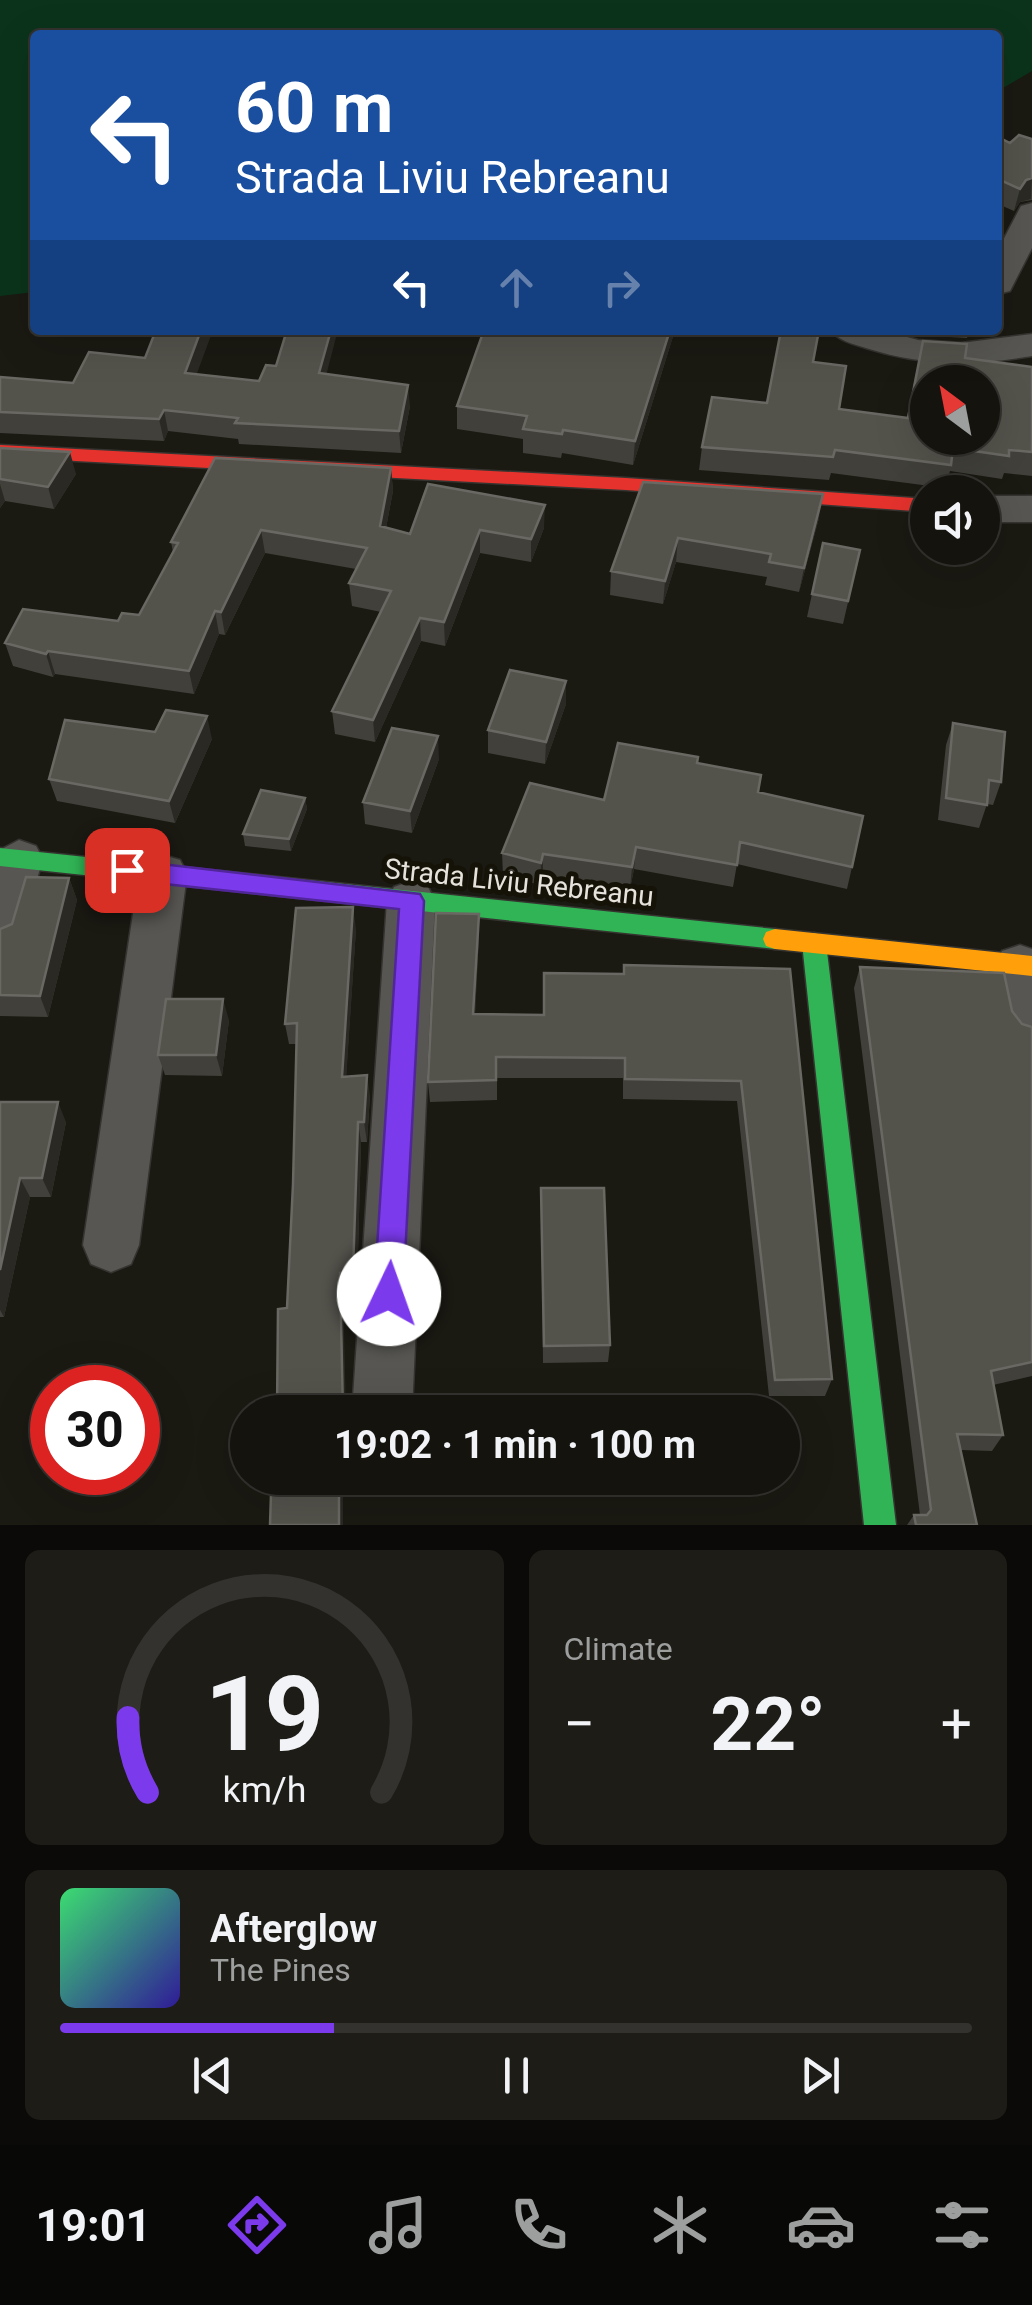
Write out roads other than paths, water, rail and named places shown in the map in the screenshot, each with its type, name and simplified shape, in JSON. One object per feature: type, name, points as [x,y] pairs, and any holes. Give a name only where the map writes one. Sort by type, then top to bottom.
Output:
[{"type":"street","points":[[1002,276],[1032,213]]},
{"type":"street","points":[[865,335],[913,350],[950,356],[989,342],[1032,346]]},
{"type":"street","points":[[0,452],[626,484],[910,505]]},
{"type":"street","points":[[1000,510],[1032,509]]},
{"type":"street","points":[[0,930],[9,858]]},
{"type":"street","name":"Strada Liviu Rebreanu","points":[[9,858],[1026,966]]},
{"type":"street","points":[[111,1245],[163,874]]},
{"type":"street","points":[[383,1395],[412,901]]},
{"type":"street","points":[[814,943],[880,1525]]},
{"type":"street","points":[[1026,966],[1032,1024]]}]
